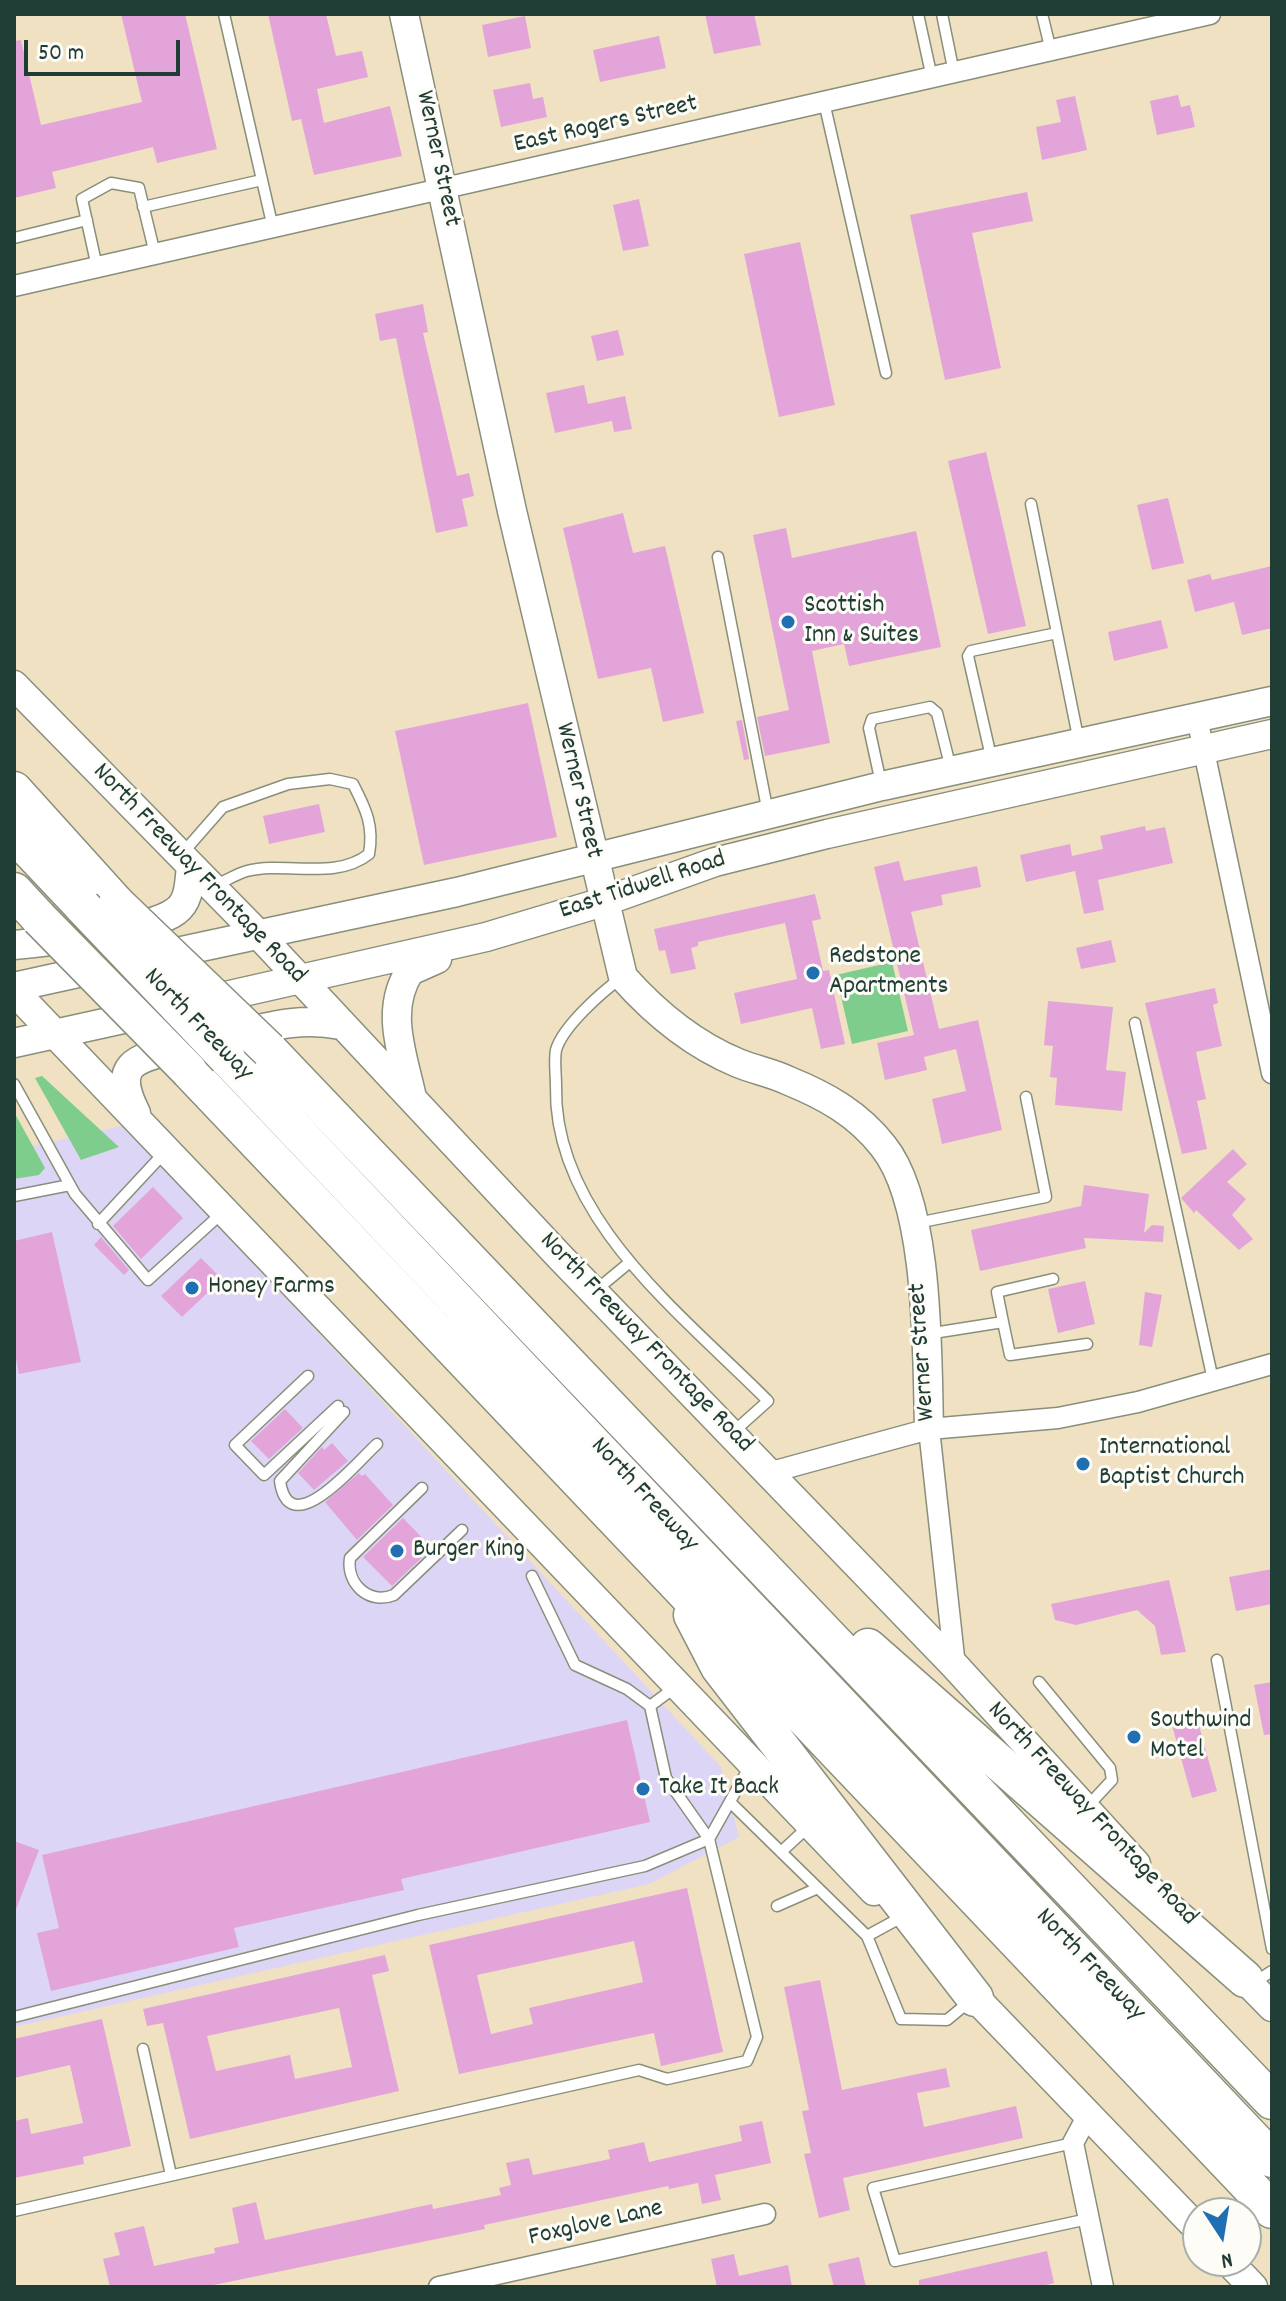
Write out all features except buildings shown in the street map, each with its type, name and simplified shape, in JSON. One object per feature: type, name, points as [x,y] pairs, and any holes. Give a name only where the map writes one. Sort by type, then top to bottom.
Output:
[{"type":"highway","name":"North Freeway","points":[[14,790],[100,906],[227,1058],[1272,2159]]},
{"type":"highway","name":"North Freeway","points":[[14,834],[269,1050],[1272,2101]]},
{"type":"highway","name":"North Freeway","points":[[14,891],[673,1578],[1272,2210]]},
{"type":"highway","points":[[669,1470],[1256,1979]]},
{"type":"highway","points":[[673,1578],[719,1667],[975,1998]]},
{"type":"main road","name":"Werner Street","points":[[404,14],[593,860],[623,977],[654,1012],[697,1042],[837,1104],[864,1125],[885,1148],[903,1186],[915,1223],[925,1334],[929,1429]]},
{"type":"main road","name":"North Freeway Frontage Road","points":[[14,685],[258,934],[594,1292],[955,1666],[1085,1810],[1256,1979],[1272,2007]]},
{"type":"main road","name":"East Tidwell Road","points":[[14,989],[593,860],[882,786],[1272,701]]},
{"type":"main road","name":"East Tidwell Road","points":[[14,1043],[486,937],[603,902],[715,862],[1272,734]]},
{"type":"main road","points":[[820,802],[827,834]]},
{"type":"main road","points":[[14,945],[156,923],[179,910],[188,895],[186,860]]},
{"type":"main road","points":[[413,1099],[395,1024],[400,985],[410,971],[486,937]]},
{"type":"main road","points":[[14,989],[52,1035],[225,1210],[1182,2212]]},
{"type":"main road","points":[[141,1123],[125,1091],[123,1080],[128,1068],[140,1058],[298,1020],[313,1019],[341,1025]]},
{"type":"street","name":"East Rogers Street","points":[[14,286],[1051,51],[1166,19],[1210,14]]},
{"type":"street","points":[[1197,718],[1201,750],[1272,1073]]},
{"type":"street","points":[[768,1473],[929,1429],[1058,1418],[1138,1402],[1272,1364]]},
{"type":"street","name":"Werner Street","points":[[929,1429],[955,1666]]},
{"type":"street","points":[[1088,2115],[1073,2143],[1103,2287]]},
{"type":"street","name":"Foxglove Lane","points":[[439,2287],[765,2214]]},
{"type":"lane","points":[[224,14],[273,228]]},
{"type":"lane","points":[[918,14],[932,78]]},
{"type":"lane","points":[[942,14],[954,73]]},
{"type":"lane","points":[[1042,14],[1051,51]]},
{"type":"lane","points":[[824,102],[886,373]]},
{"type":"lane","points":[[143,207],[262,180]]},
{"type":"lane","points":[[97,267],[82,199],[111,183],[139,188],[155,254]]},
{"type":"lane","points":[[14,238],[87,220]]},
{"type":"lane","points":[[1031,504],[1080,744]]},
{"type":"lane","points":[[718,557],[768,815]]},
{"type":"lane","points":[[993,762],[968,656],[971,651],[1057,633]]},
{"type":"lane","points":[[882,786],[869,728],[872,719],[930,707],[937,713],[951,771]]},
{"type":"lane","points":[[186,860],[223,807],[288,784],[330,779],[353,784],[368,813],[373,835],[369,854],[359,862],[330,867],[248,870],[211,887]]},
{"type":"lane","points":[[623,977],[592,1000],[556,1048],[555,1112],[582,1196],[630,1262],[768,1401],[731,1434]]},
{"type":"lane","points":[[1135,1023],[1213,1380]]},
{"type":"lane","points":[[14,1084],[70,1185],[98,1224],[148,1280],[225,1210]]},
{"type":"lane","points":[[915,1223],[1046,1197],[1026,1097]]},
{"type":"lane","points":[[98,1224],[167,1150]]},
{"type":"lane","points":[[14,1196],[70,1185]]},
{"type":"lane","points":[[594,1292],[630,1262]]},
{"type":"lane","points":[[1053,1279],[997,1292],[1010,1355],[1087,1344]]},
{"type":"lane","points":[[925,1334],[1003,1322]]},
{"type":"lane","points":[[308,1376],[235,1445],[264,1475],[341,1409],[286,1470],[280,1481],[282,1496],[291,1504],[305,1506],[318,1499],[377,1444]]},
{"type":"lane","points":[[422,1488],[350,1558],[348,1572],[353,1580],[369,1596],[382,1599],[394,1595],[462,1530]]},
{"type":"lane","points":[[14,2211],[639,2070],[667,2079],[747,2061],[757,2037],[709,1839],[666,1778],[650,1706],[627,1689],[575,1665],[532,1576]]},
{"type":"lane","points":[[1217,1660],[1272,1949]]},
{"type":"lane","points":[[1039,1682],[1110,1768],[1112,1780],[1085,1810]]},
{"type":"lane","points":[[650,1706],[678,1685]]},
{"type":"lane","points":[[14,2017],[418,1915],[645,1866],[709,1839],[752,1762]]},
{"type":"lane","points":[[730,1802],[867,1936],[901,2019],[947,2020],[975,1998]]},
{"type":"lane","points":[[781,1852],[811,1824]]},
{"type":"lane","points":[[777,1906],[818,1888]]},
{"type":"lane","points":[[867,1936],[900,1918]]},
{"type":"lane","points":[[143,2049],[171,2175]]},
{"type":"lane","points":[[1073,2143],[873,2188],[895,2261],[1088,2219]]},
{"type":"shaded area","points":[[126,1125],[721,1767],[739,1837],[649,1884],[14,2027],[14,1150]]},
{"type":"green space","points":[[892,962],[908,1031],[852,1044],[836,975]]},
{"type":"green space","points":[[42,1076],[119,1147],[81,1160],[35,1078]]},
{"type":"green space","points":[[14,1112],[45,1168],[39,1175],[14,1179]]},
{"type":"place","name":"Scottish Inn & Suites","points":[[788,622]]},
{"type":"place","name":"Redstone Apartments","points":[[813,973]]},
{"type":"place","name":"Honey Farms","points":[[192,1288]]},
{"type":"place","name":"International Baptist Church","points":[[1083,1464]]},
{"type":"place","name":"Burger King","points":[[397,1551]]},
{"type":"place","name":"Southwind Motel","points":[[1134,1737]]},
{"type":"place","name":"Take It Back","points":[[643,1789]]}]
